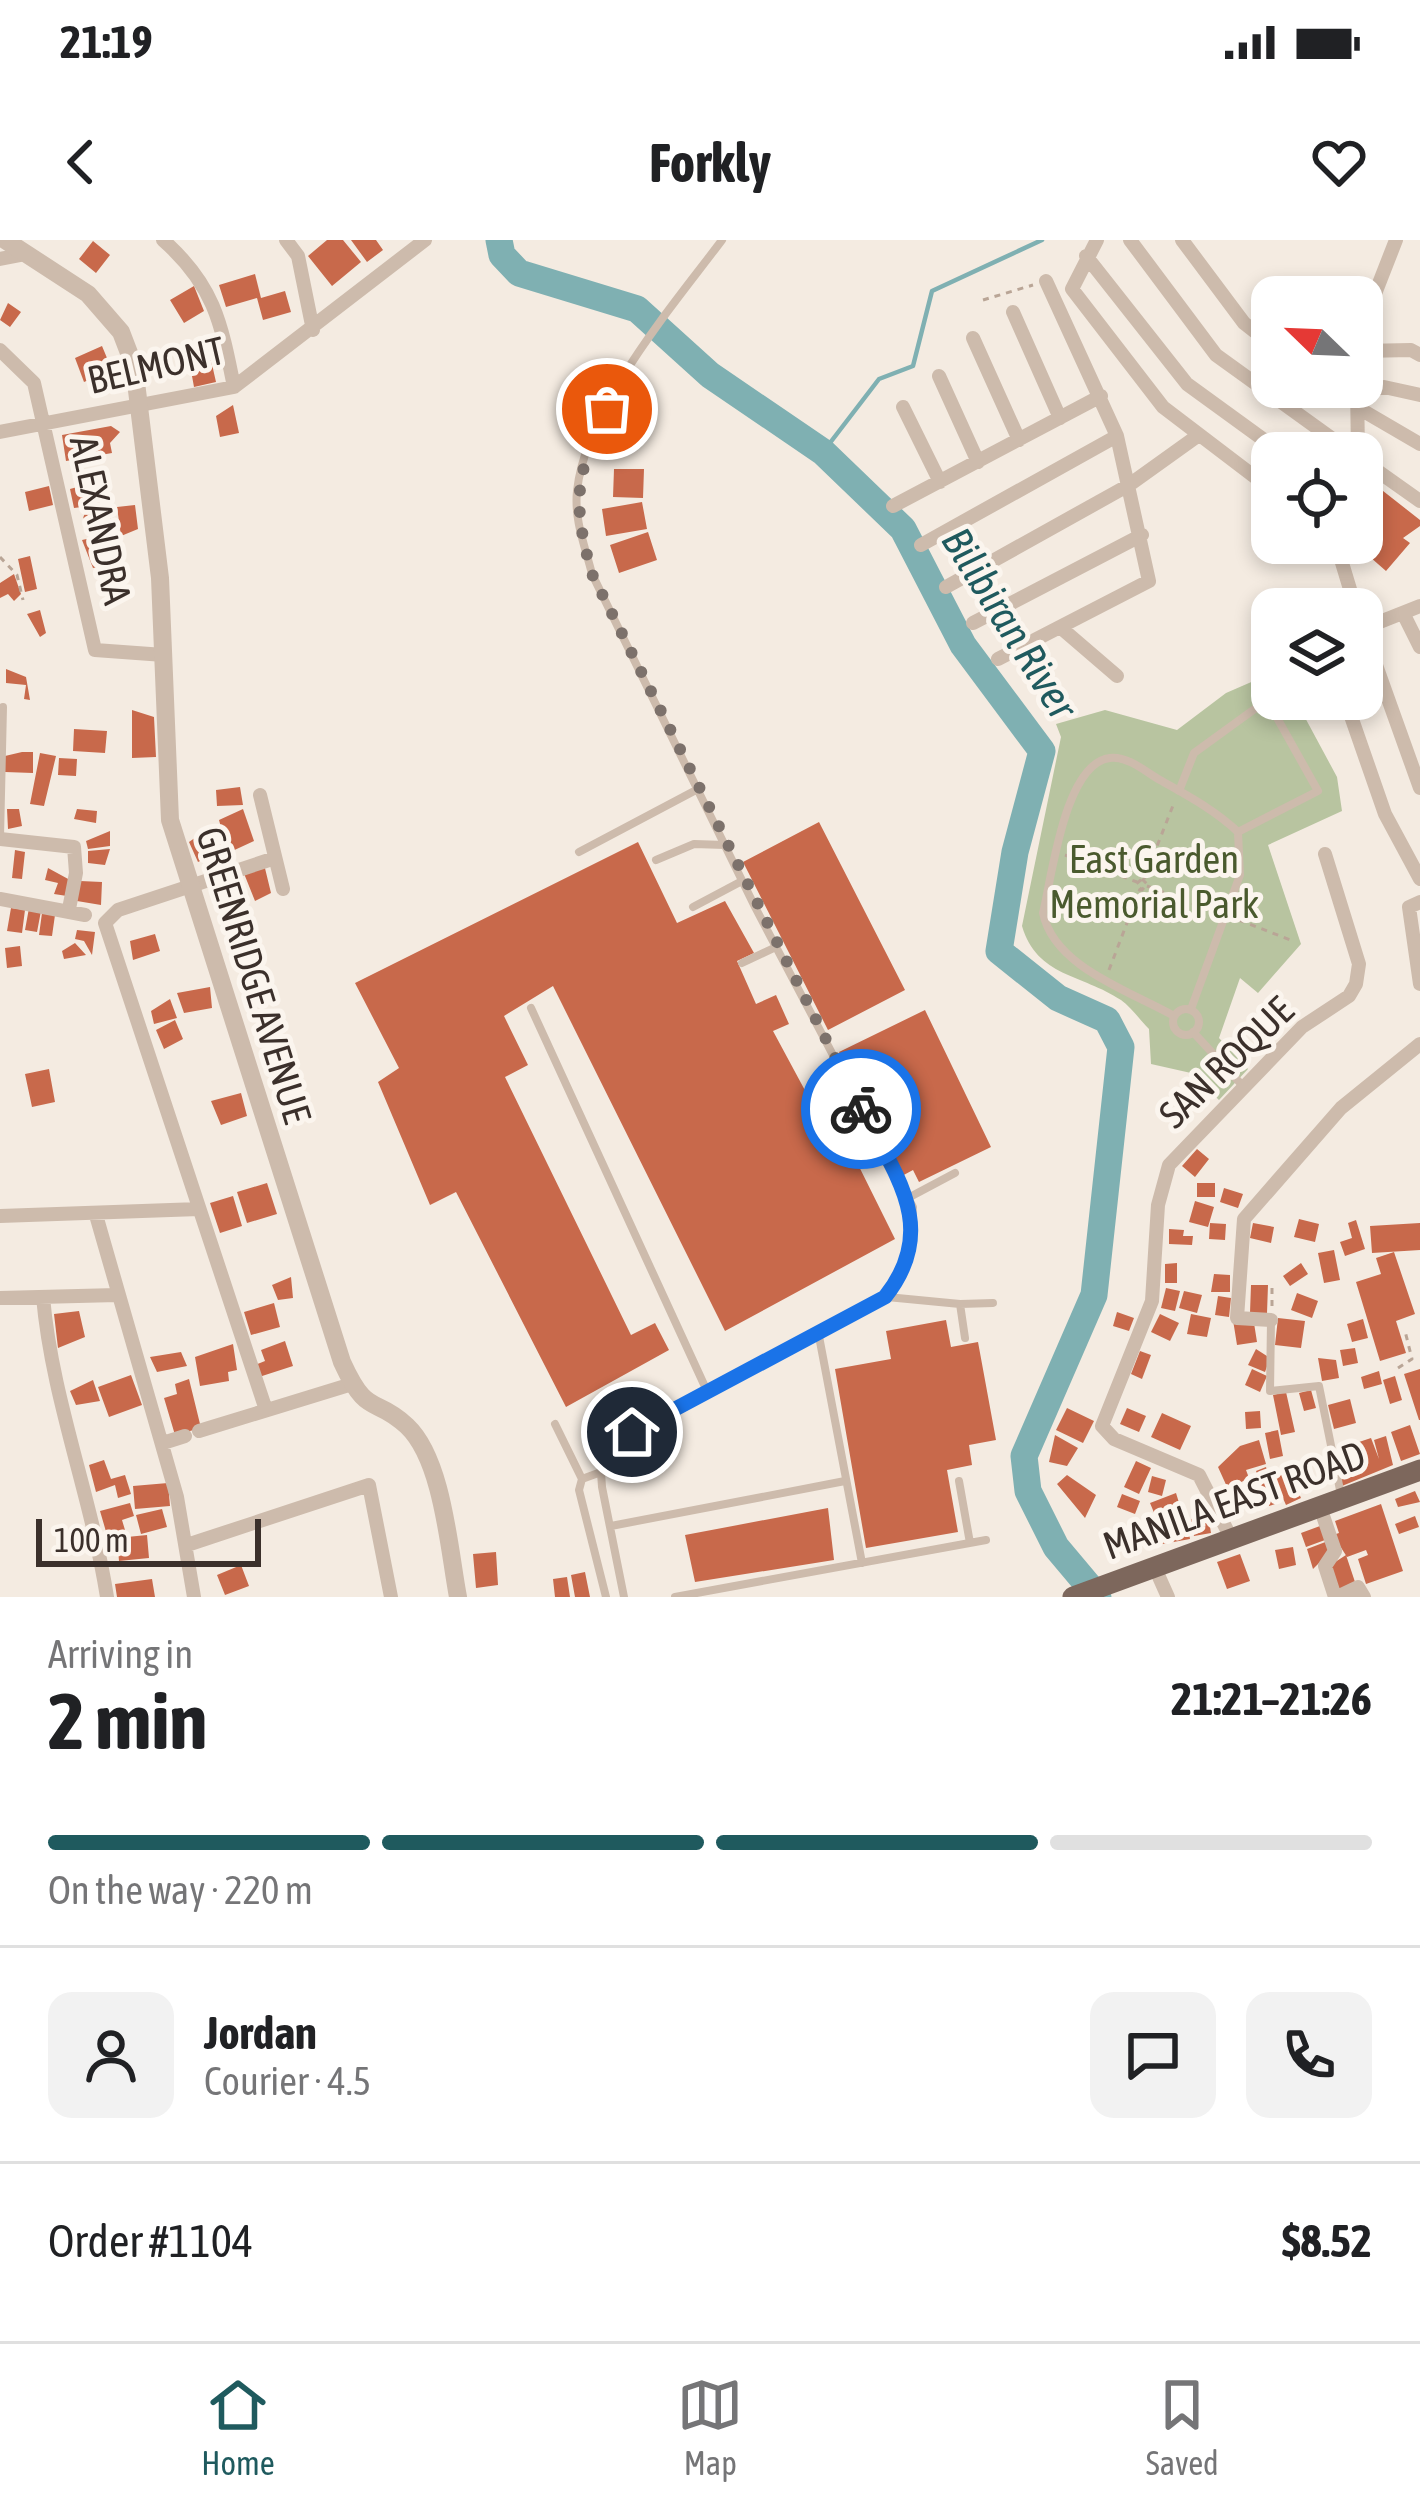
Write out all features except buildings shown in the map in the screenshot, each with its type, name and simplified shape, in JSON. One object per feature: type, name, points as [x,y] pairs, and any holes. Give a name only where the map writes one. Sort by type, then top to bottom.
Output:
[{"type":"main road","name":"MANILA EAST ROAD","points":[[1073,1597],[1420,1470]]},
{"type":"street","name":"GREENRIDGE AVENUE","points":[[4,240],[88,294],[122,332],[143,406],[164,655],[170,820],[352,1384]]},
{"type":"street","points":[[163,240],[194,267],[220,315],[234,387]]},
{"type":"street","points":[[286,240],[298,256],[314,330]]},
{"type":"street","name":"BELMONT","points":[[0,432],[234,387],[314,330],[425,240]]},
{"type":"street","points":[[1097,240],[1072,289],[1163,407],[1251,475]]},
{"type":"street","points":[[1130,240],[1216,355],[1325,432]]},
{"type":"street","points":[[1182,240],[1251,328]]},
{"type":"street","points":[[1382,276],[1396,240]]},
{"type":"street","points":[[0,259],[26,254]]},
{"type":"street","points":[[1086,256],[1187,384],[1253,432]]},
{"type":"street","points":[[998,659],[1149,580],[1117,436],[1046,281]]},
{"type":"street","points":[[1013,312],[1060,418]]},
{"type":"street","points":[[973,338],[1019,440]]},
{"type":"street","name":"ALEXANDRA","points":[[0,350],[34,383],[95,650],[164,655]]},
{"type":"street","points":[[1383,351],[1411,350],[1420,355]]},
{"type":"street","points":[[939,376],[978,462]]},
{"type":"street","points":[[1383,387],[1420,395]]},
{"type":"street","points":[[893,506],[1101,396]]},
{"type":"street","points":[[903,407],[940,482]]},
{"type":"street","points":[[1372,408],[1420,444]]},
{"type":"street","points":[[921,545],[1117,436]]},
{"type":"street","points":[[946,587],[1129,485],[1196,437]]},
{"type":"street","points":[[1383,474],[1420,501]]},
{"type":"street","points":[[973,623],[1142,535]]},
{"type":"street","points":[[1383,620],[1420,607]]},
{"type":"street","points":[[1403,613],[1420,647]]},
{"type":"street","points":[[1060,627],[1117,676]]},
{"type":"street","points":[[1383,686],[1420,788]]},
{"type":"street","points":[[1353,720],[1385,814],[1420,879]]},
{"type":"street","points":[[260,795],[283,889]]},
{"type":"street","points":[[0,838],[74,847],[76,873],[69,910]]},
{"type":"street","name":"SAN ROQUE","points":[[1232,1540],[1198,1475],[1114,1439],[1102,1426],[1152,1301],[1162,1183],[1169,1165],[1242,1085],[1357,984],[1360,964],[1325,854]]},
{"type":"street","points":[[266,1410],[106,923],[118,910],[272,859]]},
{"type":"street","points":[[0,899],[85,915]]},
{"type":"street","points":[[1420,902],[1409,908],[1420,984]]},
{"type":"street","points":[[1271,1319],[1237,1318],[1240,1226],[1341,1108],[1420,1044]]},
{"type":"street","points":[[0,1216],[200,1209]]},
{"type":"street","points":[[96,1215],[163,1443],[194,1597]]},
{"type":"street","points":[[0,1298],[117,1295]]},
{"type":"street","points":[[43,1297],[48,1357],[95,1524],[106,1597]]},
{"type":"street","points":[[163,1443],[352,1384],[366,1405],[406,1425],[418,1444],[438,1489],[458,1597]]},
{"type":"street","points":[[187,1545],[369,1485],[391,1597]]},
{"type":"street","points":[[1320,1507],[1335,1551],[1325,1566],[1336,1597],[1358,1587],[1364,1597]]},
{"type":"street","points":[[1151,1569],[1168,1597]]},
{"type":"lane","points":[[722,240],[648,340],[584,457],[578,521],[592,574],[742,880],[913,1208],[910,1248],[885,1297]]},
{"type":"lane","points":[[1179,791],[1194,753],[1268,700],[1318,791],[1238,832]]},
{"type":"lane","points":[[0,838],[3,707]]},
{"type":"lane","points":[[1238,832],[1128,761],[1110,758],[1091,765],[1075,786],[1043,914],[1050,938],[1174,1016],[1177,1032],[1193,1032],[1242,1085]]},
{"type":"lane","points":[[579,852],[698,789]]},
{"type":"lane","points":[[1193,1032],[1199,1025],[1191,1009],[1240,875],[1238,832]]},
{"type":"lane","points":[[656,860],[694,844],[725,845]]},
{"type":"lane","points":[[694,907],[742,880]]},
{"type":"lane","points":[[742,963],[776,947]]},
{"type":"lane","points":[[532,1008],[707,1391]]},
{"type":"lane","points":[[1174,1016],[1191,1009]]},
{"type":"lane","points":[[908,1198],[955,1173]]},
{"type":"lane","points":[[624,1597],[601,1472],[616,1445],[632,1432],[885,1297],[994,1303]]},
{"type":"lane","points":[[961,1304],[965,1339]]},
{"type":"lane","points":[[1271,1319],[1270,1391],[1319,1386],[1342,1499]]},
{"type":"lane","points":[[818,1331],[862,1563]]},
{"type":"lane","points":[[555,1424],[582,1479],[584,1513],[606,1597]]},
{"type":"lane","points":[[582,1479],[601,1472]]},
{"type":"lane","points":[[610,1526],[845,1481]]},
{"type":"lane","points":[[959,1481],[970,1543]]},
{"type":"lane","points":[[675,1597],[986,1540]]},
{"type":"path","points":[[983,300],[1046,281]]},
{"type":"path","points":[[0,557],[17,575],[22,600]]},
{"type":"path","points":[[1106,977],[1140,890],[1147,886],[1144,879],[1179,791]]},
{"type":"path","points":[[1058,853],[1137,882],[1144,879]]},
{"type":"path","points":[[1137,882],[1140,890]]},
{"type":"path","points":[[1271,1319],[1272,1284]]},
{"type":"path","points":[[1398,1368],[1412,1359],[1405,1331]]},
{"type":"green space","name":"East Garden Memorial Park","points":[[1251,682],[1251,720],[1306,720],[1337,777],[1342,811],[1268,845],[1301,944],[1258,993],[1240,978],[1219,1038],[1248,1069],[1219,1100],[1191,1073],[1151,1064],[1149,1029],[1132,1010],[1106,991],[1050,965],[1029,943],[1022,926],[1061,737],[1056,724],[1105,710],[1177,730],[1226,693]]},
{"type":"waterway","name":"Bilibiran River","points":[[499,240],[502,255],[519,273],[637,309],[710,375],[823,452],[903,529],[963,645],[1042,751],[1015,852],[999,951],[1058,998],[1107,1020],[1121,1047],[1094,1295],[1024,1456],[1028,1491],[1056,1547],[1098,1597]]},
{"type":"waterway","points":[[823,452],[879,379],[913,366],[932,291],[1042,240]]},
{"type":"way so far","points":[[607,409],[584,457],[577,491],[578,521],[592,574],[755,907],[861,1109]]},
{"type":"route","points":[[632,1432],[885,1297],[897,1282],[910,1248],[913,1208],[861,1109]]}]
